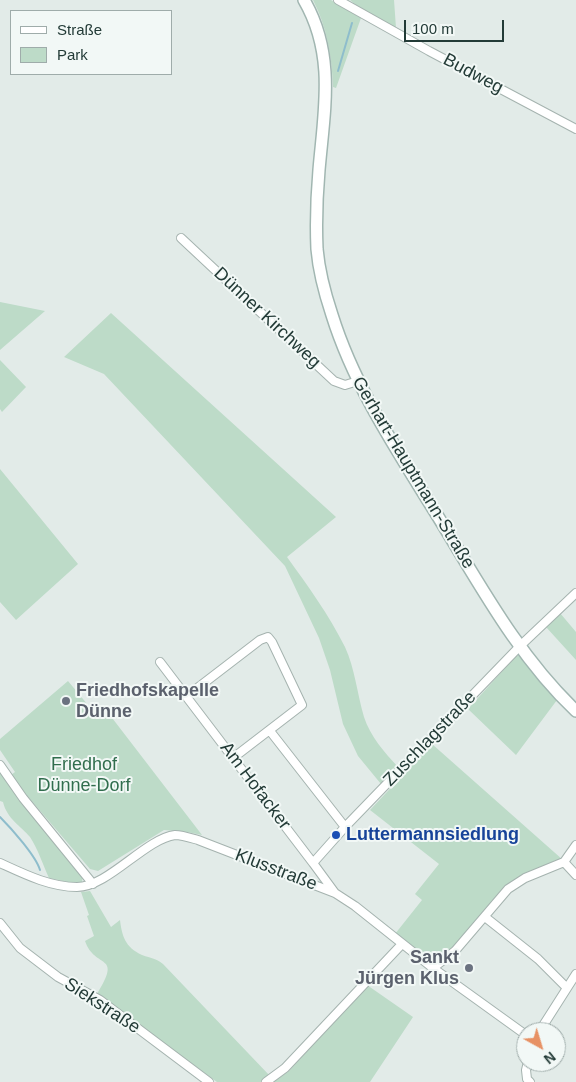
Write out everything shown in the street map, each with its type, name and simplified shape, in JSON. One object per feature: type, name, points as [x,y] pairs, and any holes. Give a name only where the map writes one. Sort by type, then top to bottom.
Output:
[{"type":"street","name":"Gerhart-Hauptmann-Straße","points":[[304,0],[316,22],[326,77],[326,99],[318,173],[317,250],[324,291],[339,337],[369,403],[486,596],[520,646],[552,686],[576,711]]},
{"type":"street","name":"Budweg","points":[[343,1],[576,129]]},
{"type":"street","name":"Dünner Kirchweg","points":[[181,238],[334,381],[345,385],[358,382]]},
{"type":"street","name":"Zuschlagstraße","points":[[313,863],[520,646],[576,593]]},
{"type":"street","points":[[187,696],[260,640],[268,637],[272,642],[302,705],[232,758]]},
{"type":"street","name":"Am Hofacker","points":[[160,662],[313,863]]},
{"type":"street","points":[[270,731],[345,828]]},
{"type":"street","points":[[0,765],[23,798],[93,884]]},
{"type":"street","name":"Klusstraße","points":[[0,863],[38,879],[61,886],[79,887],[93,884],[162,840],[176,835],[198,840],[335,893],[355,906],[402,944],[516,1028]]},
{"type":"street","points":[[434,968],[455,950],[508,889],[525,878],[564,862],[576,845]]},
{"type":"street","points":[[564,862],[576,875]]},
{"type":"street","points":[[313,863],[335,893]]},
{"type":"street","points":[[485,917],[538,959],[567,988]]},
{"type":"street","name":"Siekstraße","points":[[0,923],[20,948],[58,977],[100,1000],[209,1082]]},
{"type":"street","points":[[266,1082],[286,1068],[402,944]]},
{"type":"street","points":[[545,1022],[576,974]]},
{"type":"green space","points":[[313,0],[331,0],[361,18],[336,88],[333,87],[330,53],[325,31]]},
{"type":"green space","points":[[350,0],[394,0],[396,28],[358,7]]},
{"type":"green space","points":[[0,302],[45,311],[0,350]]},
{"type":"green space","points":[[111,313],[336,517],[287,557],[339,635],[351,664],[364,717],[370,731],[378,744],[398,767],[381,784],[358,756],[343,724],[330,670],[319,638],[285,566],[104,374],[64,357]]},
{"type":"green space","points":[[0,360],[26,387],[2,412],[0,409]]},
{"type":"green space","points":[[0,469],[78,564],[16,620],[0,602]]},
{"type":"green space","points":[[560,613],[576,632],[576,660],[546,627]]},
{"type":"green space","points":[[520,655],[557,700],[516,755],[468,709],[516,656]]},
{"type":"green space","name":"Friedhof Dünne-Dorf","points":[[68,681],[98,717],[106,710],[202,835],[164,830],[98,871],[90,869],[18,785],[11,775],[15,772],[0,750],[0,739]]},
{"type":"green space","points":[[432,744],[563,860],[524,876],[453,949],[433,965],[395,934],[422,900],[415,894],[439,864],[370,810]]},
{"type":"green space","points":[[0,769],[83,875],[82,882],[72,883],[49,878],[30,837],[11,818],[3,802],[0,801]]},
{"type":"green space","points":[[90,891],[111,927],[120,920],[123,936],[128,945],[136,952],[163,964],[270,1076],[261,1082],[217,1082],[97,994],[108,972],[105,963],[89,950],[85,941],[94,936],[81,892]]},
{"type":"green space","points":[[367,985],[413,1017],[370,1082],[273,1082],[289,1071]]},
{"type":"waterway","points":[[338,71],[352,23]]},
{"type":"waterway","points":[[0,817],[28,850],[40,870]]},
{"type":"place","name":"Friedhofskapelle Dünne","points":[[66,701]]},
{"type":"place","name":"Luttermannsiedlung","points":[[336,835]]},
{"type":"place","name":"Sankt Jürgen Klus","points":[[469,968]]}]
